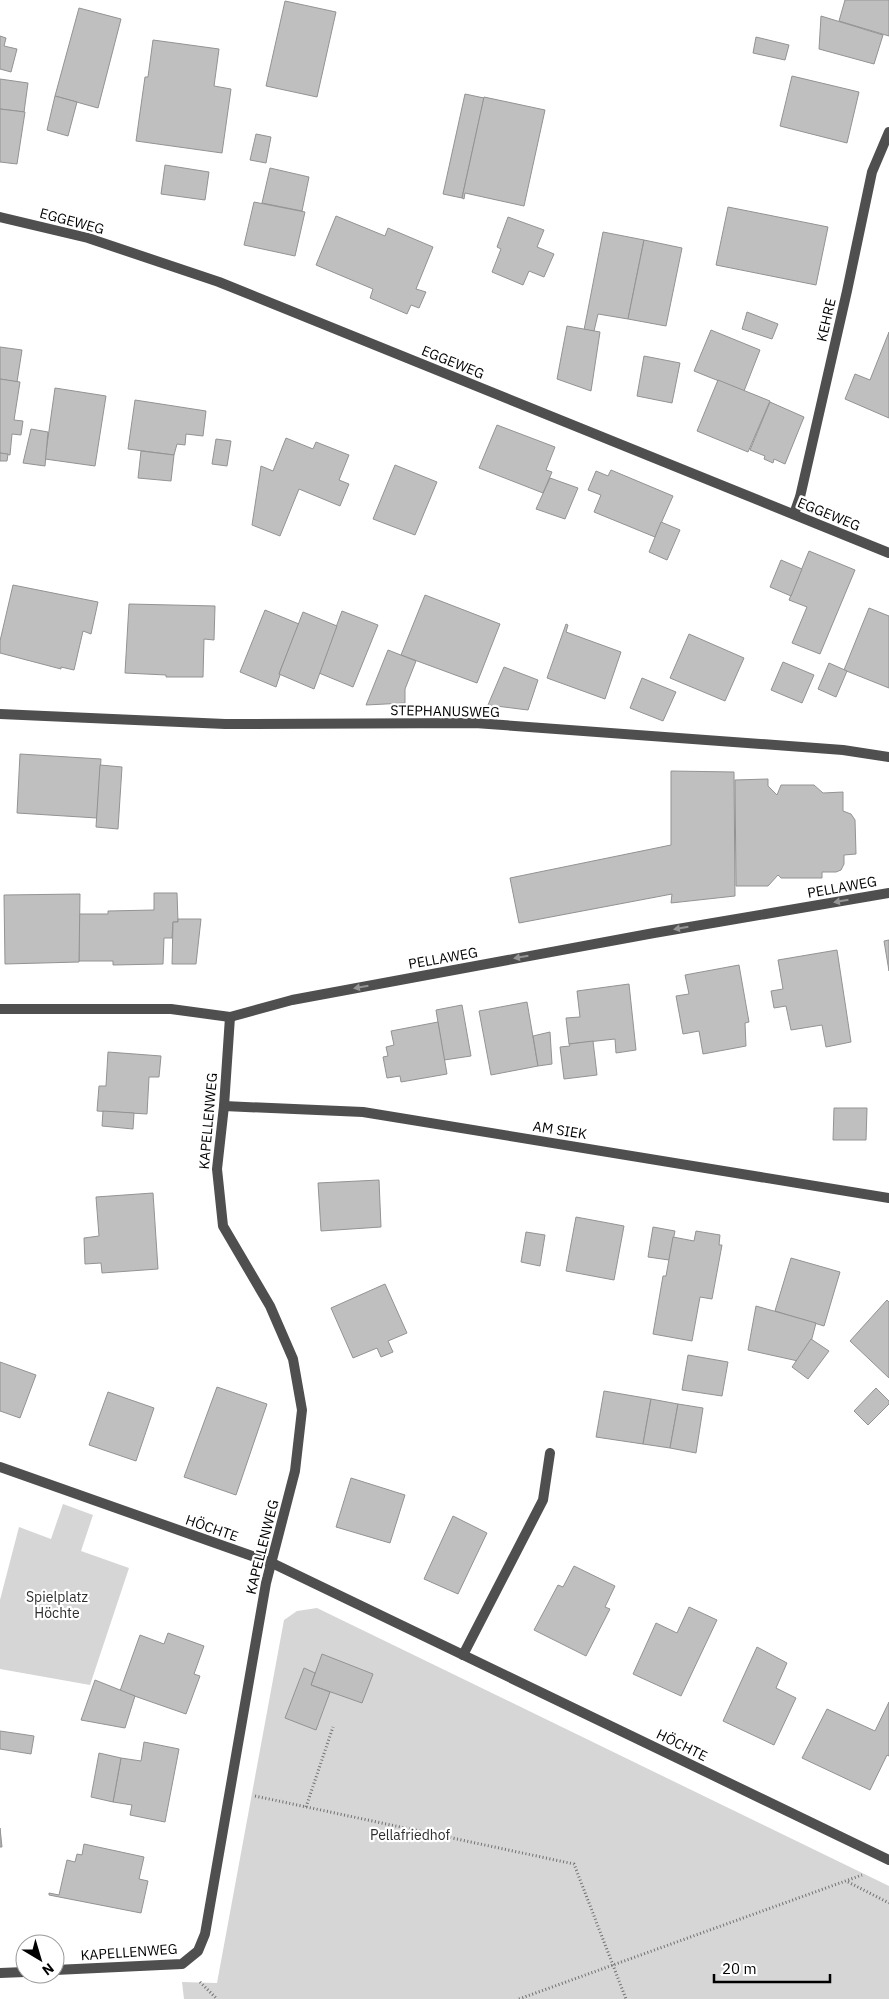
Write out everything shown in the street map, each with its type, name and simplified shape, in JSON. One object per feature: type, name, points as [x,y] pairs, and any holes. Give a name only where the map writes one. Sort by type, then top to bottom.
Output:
[{"type":"street","name":"KEHRE","points":[[794,514],[802,488],[847,291],[872,172],[889,132]]},
{"type":"street","name":"EGGEWEG","points":[[0,217],[88,238],[213,280],[889,553]]},
{"type":"street","name":"STEPHANUSWEG","points":[[0,714],[225,724],[475,723],[843,750],[889,756]]},
{"type":"street","name":"PELLAWEG","points":[[0,1009],[171,1009],[230,1017],[302,998],[889,892]]},
{"type":"street","name":"KAPELLENWEG","points":[[65,1970],[182,1964],[198,1951],[205,1934],[266,1583],[295,1471],[302,1410],[293,1359],[270,1306],[223,1226],[217,1169],[224,1106],[230,1017]]},
{"type":"street","name":"AM SIEK","points":[[224,1106],[363,1112],[889,1198]]},
{"type":"street","points":[[463,1655],[543,1500],[550,1453]]},
{"type":"street","name":"HÖCHTE","points":[[0,1467],[272,1563],[889,1860]]},
{"type":"street","points":[[0,1973],[15,1972]]},
{"type":"path","points":[[306,1807],[333,1727]]},
{"type":"path","points":[[230,1791],[574,1864],[626,1999]]},
{"type":"path","points":[[519,1999],[866,1874],[878,1855]]},
{"type":"path","points":[[847,1881],[889,1903]]},
{"type":"green space","name":"Spielplatz Höchte","points":[[63,1504],[93,1515],[81,1551],[129,1568],[90,1685],[0,1669],[0,1600],[19,1527],[51,1539]]},
{"type":"green space","name":"Pellafriedhof","points":[[317,1608],[889,1886],[889,1999],[184,1999],[182,1982],[217,1983],[284,1620],[297,1611]]},
{"type":"building","points":[[845,0],[889,0],[889,36],[839,21]]},
{"type":"building","points":[[285,1],[336,12],[317,97],[266,86]]},
{"type":"building","points":[[79,8],[121,19],[98,108],[55,96]]},
{"type":"building","points":[[821,16],[883,35],[874,64],[819,49]]},
{"type":"building","points":[[0,36],[6,38],[4,46],[17,49],[11,72],[0,69]]},
{"type":"building","points":[[756,37],[789,45],[785,60],[753,53]]},
{"type":"building","points":[[153,40],[219,49],[214,86],[231,89],[222,153],[136,141],[145,77],[148,77]]},
{"type":"building","points":[[792,76],[859,92],[847,143],[780,126]]},
{"type":"building","points":[[0,79],[28,83],[24,112],[0,109]]},
{"type":"building","points":[[465,94],[484,98],[462,198],[443,194]]},
{"type":"building","points":[[55,96],[77,102],[68,136],[47,130]]},
{"type":"building","points":[[484,97],[545,110],[524,206],[465,193],[464,199],[462,198]]},
{"type":"building","points":[[0,109],[25,112],[17,164],[0,162]]},
{"type":"building","points":[[256,134],[271,137],[266,163],[250,160]]},
{"type":"building","points":[[165,165],[209,172],[205,200],[161,194]]},
{"type":"building","points":[[270,168],[309,177],[302,211],[262,203]]},
{"type":"building","points":[[254,202],[305,212],[295,256],[244,245]]},
{"type":"building","points":[[728,207],[828,227],[816,285],[716,265]]},
{"type":"building","points":[[336,216],[385,236],[388,228],[433,247],[416,289],[426,292],[419,308],[411,305],[407,314],[370,298],[373,289],[316,265]]},
{"type":"building","points":[[508,217],[544,230],[537,247],[554,254],[544,277],[529,271],[523,285],[492,272],[501,249],[497,247]]},
{"type":"building","points":[[603,232],[644,240],[628,319],[598,314],[594,331],[584,330]]},
{"type":"building","points":[[644,240],[682,248],[666,326],[628,319]]},
{"type":"building","points":[[747,312],[778,324],[772,339],[742,329]]},
{"type":"building","points":[[567,326],[600,332],[591,391],[557,379]]},
{"type":"building","points":[[711,330],[760,350],[744,391],[694,371]]},
{"type":"building","points":[[889,332],[889,418],[845,399],[855,374],[870,380]]},
{"type":"building","points":[[0,347],[22,350],[17,382],[0,379]]},
{"type":"building","points":[[644,356],[680,363],[672,403],[637,396]]},
{"type":"building","points":[[0,379],[20,382],[14,420],[23,421],[21,435],[12,434],[10,455],[0,453]]},
{"type":"building","points":[[718,380],[770,401],[748,452],[697,431]]},
{"type":"building","points":[[55,388],[106,396],[95,466],[45,459]]},
{"type":"building","points":[[135,400],[206,411],[203,436],[186,434],[185,445],[177,444],[174,455],[128,449]]},
{"type":"building","points":[[770,402],[804,417],[785,464],[774,459],[773,463],[764,459],[765,456],[750,450]]},
{"type":"building","points":[[497,425],[555,447],[546,470],[552,472],[543,493],[479,468]]},
{"type":"building","points":[[31,429],[48,432],[45,466],[23,463]]},
{"type":"building","points":[[286,438],[313,449],[316,442],[349,455],[339,480],[349,484],[340,506],[299,489],[280,536],[252,525],[261,466],[273,471]]},
{"type":"building","points":[[216,439],[231,441],[227,466],[212,464]]},
{"type":"building","points":[[141,451],[174,455],[171,481],[138,478]]},
{"type":"building","points":[[0,453],[8,454],[7,461],[0,461]]},
{"type":"building","points":[[395,465],[437,482],[415,535],[373,519]]},
{"type":"building","points":[[611,470],[673,496],[655,537],[594,512],[601,495],[588,490],[596,471],[608,476]]},
{"type":"building","points":[[550,478],[578,488],[565,519],[536,509]]},
{"type":"building","points":[[661,522],[680,530],[667,560],[649,552]]},
{"type":"building","points":[[809,551],[855,570],[820,654],[792,643],[807,607],[789,600]]},
{"type":"building","points":[[781,560],[802,569],[791,596],[770,587]]},
{"type":"building","points":[[13,585],[98,602],[91,634],[83,631],[74,670],[61,667],[61,669],[0,653],[0,641]]},
{"type":"building","points":[[425,595],[500,624],[477,683],[401,655]]},
{"type":"building","points":[[129,604],[215,606],[214,640],[204,639],[203,677],[166,677],[166,675],[125,673]]},
{"type":"building","points":[[869,608],[889,616],[889,688],[844,670]]},
{"type":"building","points":[[265,610],[299,624],[279,674],[276,687],[240,672]]},
{"type":"building","points":[[342,611],[378,625],[353,687],[319,673]]},
{"type":"building","points":[[303,612],[337,626],[314,689],[279,674]]},
{"type":"building","points":[[566,624],[568,625],[566,632],[621,652],[605,699],[547,678]]},
{"type":"building","points":[[689,634],[744,658],[725,701],[670,678]]},
{"type":"building","points":[[388,650],[416,661],[405,689],[405,703],[366,705]]},
{"type":"building","points":[[783,662],[814,675],[802,703],[771,690]]},
{"type":"building","points":[[829,663],[847,671],[836,697],[818,689]]},
{"type":"building","points":[[504,667],[538,680],[528,710],[488,705]]},
{"type":"building","points":[[642,678],[676,692],[663,721],[630,708]]},
{"type":"building","points":[[20,754],[101,759],[97,818],[17,813]]},
{"type":"building","points":[[100,765],[122,767],[118,829],[96,827]]},
{"type":"building","points":[[671,771],[734,772],[735,896],[671,903],[672,894],[519,923],[510,878],[671,845]]},
{"type":"building","points":[[768,779],[768,786],[777,795],[781,785],[814,785],[823,793],[843,792],[843,811],[851,814],[855,820],[856,854],[844,855],[844,864],[841,870],[822,872],[822,878],[781,878],[778,875],[768,886],[736,886],[735,780]]},
{"type":"building","points":[[154,893],[177,893],[178,922],[173,922],[172,938],[164,938],[163,964],[113,965],[113,961],[79,961],[79,914],[108,914],[108,911],[154,910]]},
{"type":"building","points":[[80,894],[79,962],[5,964],[4,895]]},
{"type":"building","points":[[178,919],[201,919],[196,964],[172,964],[173,922],[178,922]]},
{"type":"building","points":[[889,940],[889,971],[884,941]]},
{"type":"building","points":[[837,950],[851,1042],[826,1047],[822,1025],[791,1030],[786,1006],[774,1008],[771,991],[783,989],[778,960]]},
{"type":"building","points":[[739,965],[749,1022],[745,1023],[746,1046],[703,1054],[699,1031],[683,1034],[676,996],[689,994],[685,975]]},
{"type":"building","points":[[629,984],[636,1050],[616,1053],[615,1039],[569,1044],[566,1018],[580,1017],[577,991]]},
{"type":"building","points":[[527,1002],[538,1066],[491,1075],[479,1011]]},
{"type":"building","points":[[462,1005],[471,1056],[444,1060],[436,1010]]},
{"type":"building","points":[[438,1022],[447,1074],[401,1082],[400,1076],[387,1078],[383,1057],[388,1056],[386,1047],[394,1045],[391,1031]]},
{"type":"building","points":[[550,1032],[552,1064],[538,1066],[533,1036]]},
{"type":"building","points":[[593,1041],[597,1075],[564,1079],[560,1047]]},
{"type":"building","points":[[108,1052],[161,1056],[159,1077],[149,1077],[147,1114],[97,1111],[99,1086],[106,1086]]},
{"type":"building","points":[[834,1108],[867,1108],[866,1140],[833,1140]]},
{"type":"building","points":[[103,1111],[134,1113],[133,1129],[102,1126]]},
{"type":"building","points":[[379,1180],[381,1227],[321,1231],[318,1183]]},
{"type":"building","points":[[153,1193],[158,1269],[102,1273],[101,1263],[85,1264],[84,1238],[99,1236],[96,1197]]},
{"type":"building","points":[[576,1217],[624,1226],[614,1280],[566,1271]]},
{"type":"building","points":[[653,1227],[675,1231],[669,1260],[648,1257]]},
{"type":"building","points":[[696,1231],[720,1235],[719,1245],[722,1245],[712,1299],[700,1297],[692,1341],[653,1334],[663,1276],[666,1276],[673,1237],[694,1241]]},
{"type":"building","points":[[526,1232],[545,1235],[540,1266],[521,1262]]},
{"type":"building","points":[[791,1258],[840,1272],[824,1326],[775,1311]]},
{"type":"building","points":[[385,1284],[407,1333],[388,1341],[393,1352],[381,1357],[377,1348],[353,1358],[331,1308]]},
{"type":"building","points":[[887,1300],[889,1302],[889,1378],[850,1341]]},
{"type":"building","points":[[756,1306],[816,1323],[811,1342],[798,1361],[748,1350]]},
{"type":"building","points":[[811,1339],[829,1351],[808,1379],[792,1367]]},
{"type":"building","points":[[688,1355],[728,1362],[722,1396],[682,1390]]},
{"type":"building","points":[[0,1362],[36,1375],[20,1418],[0,1411]]},
{"type":"building","points":[[217,1387],[267,1404],[236,1495],[184,1477]]},
{"type":"building","points":[[876,1388],[889,1401],[889,1404],[868,1425],[854,1411]]},
{"type":"building","points":[[604,1391],[651,1399],[643,1444],[596,1437]]},
{"type":"building","points":[[108,1392],[154,1408],[136,1461],[89,1445]]},
{"type":"building","points":[[651,1399],[678,1404],[670,1448],[643,1444]]},
{"type":"building","points":[[678,1404],[703,1408],[696,1453],[670,1448]]},
{"type":"building","points":[[351,1478],[405,1495],[390,1543],[336,1527]]},
{"type":"building","points":[[453,1516],[487,1533],[458,1594],[424,1579]]},
{"type":"building","points":[[574,1566],[615,1586],[605,1607],[610,1609],[586,1656],[534,1630],[558,1585],[563,1587]]},
{"type":"building","points":[[689,1607],[717,1620],[681,1696],[633,1674],[656,1623],[677,1633]]},
{"type":"building","points":[[168,1633],[204,1646],[194,1674],[200,1676],[186,1714],[120,1691],[140,1635],[164,1644]]},
{"type":"building","points":[[757,1647],[787,1663],[776,1688],[796,1698],[774,1745],[723,1721]]},
{"type":"building","points":[[322,1654],[373,1674],[362,1703],[311,1685]]},
{"type":"building","points":[[304,1668],[315,1673],[311,1685],[330,1692],[316,1730],[285,1718]]},
{"type":"building","points":[[95,1680],[135,1696],[125,1728],[81,1720]]},
{"type":"building","points":[[889,1702],[889,1756],[887,1755],[870,1790],[802,1758],[827,1709],[875,1731]]},
{"type":"building","points":[[0,1731],[34,1736],[31,1754],[0,1749]]},
{"type":"building","points":[[144,1742],[179,1749],[165,1822],[130,1815],[132,1805],[113,1802],[121,1758],[141,1761]]},
{"type":"building","points":[[99,1753],[121,1758],[113,1802],[91,1797]]},
{"type":"building","points":[[0,1828],[2,1847],[0,1847]]},
{"type":"building","points":[[84,1844],[144,1857],[139,1879],[148,1881],[141,1913],[49,1895],[49,1893],[59,1895],[67,1860],[75,1862],[77,1854],[82,1855]]}]
